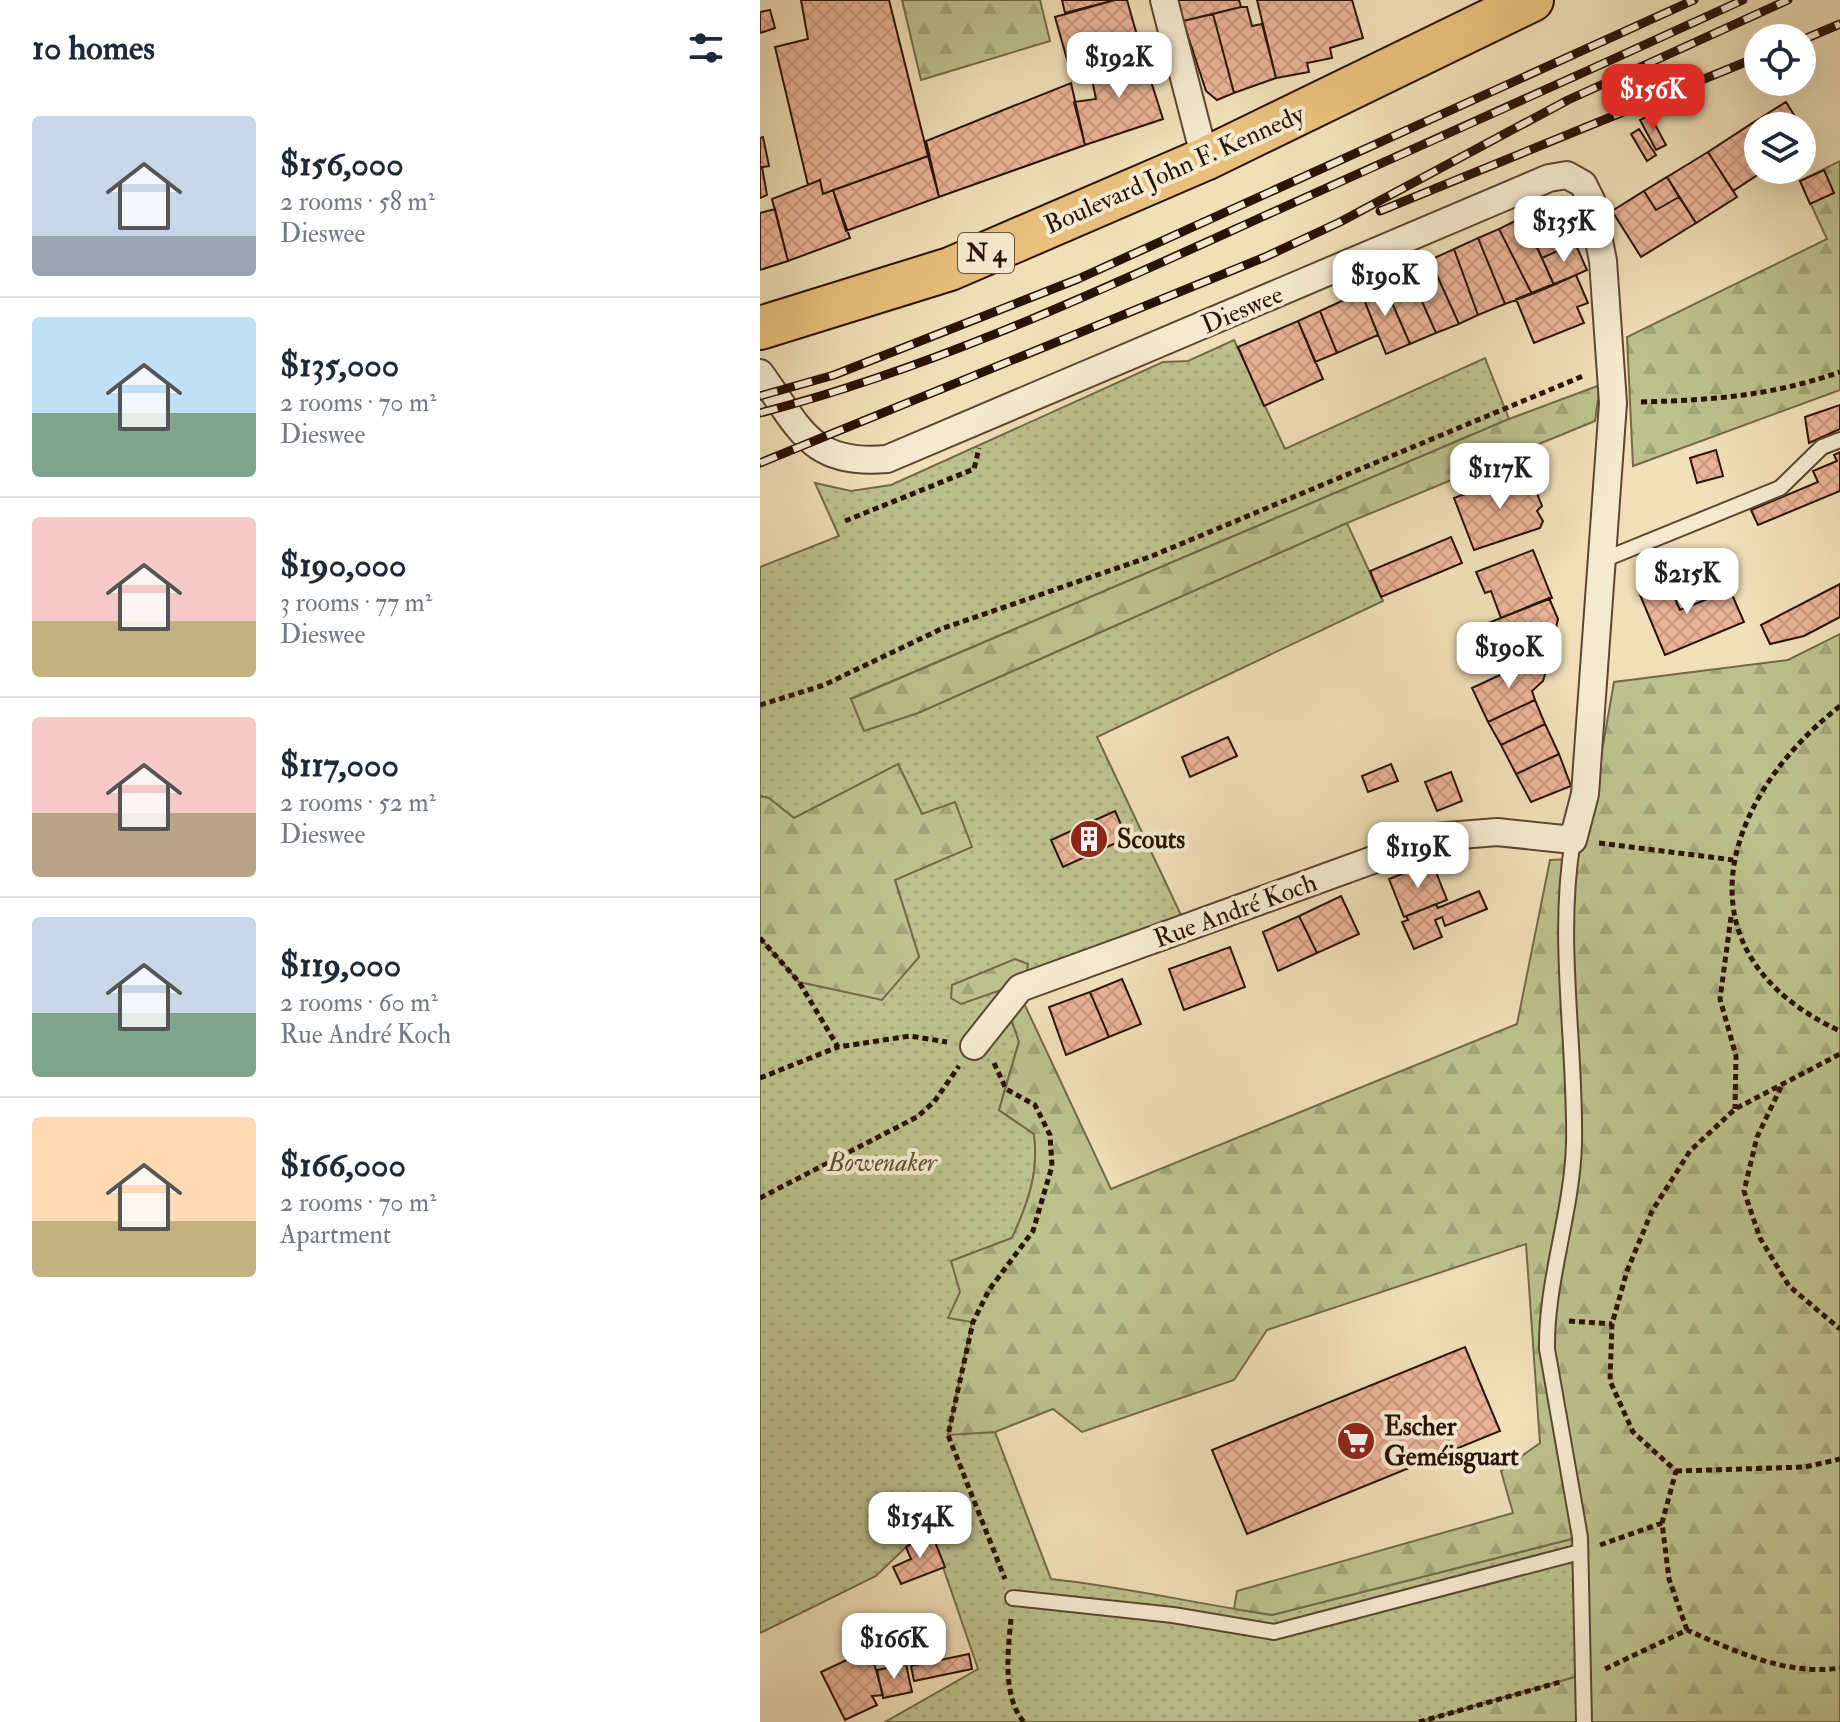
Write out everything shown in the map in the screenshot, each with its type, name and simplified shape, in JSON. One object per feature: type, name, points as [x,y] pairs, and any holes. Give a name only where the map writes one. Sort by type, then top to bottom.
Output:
[{"type":"main road","name":"Boulevard John F. Kennedy","points":[[760,328],[950,269],[1205,159],[1532,0]]},
{"type":"street","points":[[1164,0],[1205,159]]},
{"type":"street","name":"Dieswee","points":[[760,373],[807,437],[827,455],[855,462],[887,459],[1549,178],[1567,175],[1583,184],[1591,200],[1603,261],[1613,403],[1585,794],[1573,840]]},
{"type":"street","name":"Rue André Koch","points":[[974,1046],[1020,988],[1436,837],[1497,832],[1573,840]]},
{"type":"lane","points":[[1603,560],[1780,488],[1822,447],[1840,440]]},
{"type":"lane","points":[[1573,840],[1568,956],[1574,1049],[1574,1147],[1564,1230],[1547,1319],[1547,1349],[1580,1552],[1584,1722]]},
{"type":"lane","points":[[1013,1598],[1173,1615],[1274,1632],[1580,1552]]},
{"type":"path","points":[[760,705],[824,685],[941,629],[1152,556],[1611,364]]},
{"type":"path","points":[[1613,403],[1728,400],[1794,388],[1840,372]]},
{"type":"path","points":[[845,521],[974,469],[979,457],[978,446],[968,425]]},
{"type":"path","points":[[1735,1109],[1736,1056],[1720,999],[1732,914],[1733,860],[1746,824],[1772,777],[1805,733],[1840,706]]},
{"type":"path","points":[[1573,840],[1733,860]]},
{"type":"path","points":[[1732,914],[1756,965],[1784,997],[1840,1031]]},
{"type":"path","points":[[760,938],[799,982],[838,1047]]},
{"type":"path","points":[[760,1078],[838,1047],[910,1036],[974,1046],[994,1063],[1006,1089],[1035,1105],[1050,1135],[1052,1166],[1033,1231],[989,1290],[973,1322],[948,1435],[1013,1598],[1007,1661],[1016,1713],[1024,1722]]},
{"type":"path","points":[[760,1198],[917,1117],[934,1102],[974,1046]]},
{"type":"path","points":[[1840,1054],[1735,1109],[1690,1151],[1652,1211],[1627,1271],[1612,1324],[1610,1381],[1633,1432],[1676,1471],[1805,1467],[1840,1459]]},
{"type":"path","points":[[1781,1086],[1757,1137],[1744,1191],[1760,1238],[1789,1286],[1840,1329]]},
{"type":"path","points":[[1547,1319],[1612,1324]]},
{"type":"path","points":[[1676,1471],[1662,1523],[1669,1579],[1687,1630],[1755,1660],[1823,1670],[1840,1668]]},
{"type":"path","points":[[1580,1552],[1662,1523]]},
{"type":"path","points":[[1419,1722],[1614,1667],[1687,1630]]},
{"type":"green space","points":[[902,0],[1040,0],[1050,41],[921,80]]},
{"type":"green space","points":[[1840,161],[1840,390],[1633,466],[1627,337],[1827,239],[1801,184],[1816,184],[1816,173]]},
{"type":"green space","name":"Bowenaker","points":[[1234,340],[1285,449],[1485,358],[1509,419],[852,698],[918,713],[1347,523],[1383,601],[1097,737],[1181,915],[1000,989],[1019,1041],[999,1110],[1034,1134],[1035,1162],[1027,1200],[1012,1238],[951,1261],[973,1322],[948,1434],[995,1432],[1051,1579],[1244,1611],[1272,1615],[1580,1537],[1582,1675],[1419,1722],[885,1722],[978,1669],[931,1532],[906,1547],[876,1576],[760,1633],[760,938],[799,982],[919,957],[895,880],[922,814],[898,764],[794,819],[769,798],[760,796],[760,567],[839,536],[815,483],[851,491],[891,485],[1163,362],[1188,361]]},
{"type":"green space","points":[[1600,385],[1595,421],[1347,523],[918,713],[864,731],[851,699],[1509,419]]},
{"type":"green space","points":[[1840,634],[1840,1722],[1419,1722],[1582,1675],[1579,1537],[1272,1615],[1234,1609],[1237,1591],[1513,1513],[1501,1471],[1540,1443],[1526,1244],[1267,1330],[1234,1380],[1082,1432],[1053,1409],[995,1432],[948,1435],[972,1322],[948,1318],[960,1292],[951,1261],[1012,1238],[1031,1188],[1035,1162],[1034,1134],[999,1110],[1019,1042],[1001,990],[961,1004],[951,998],[952,985],[1015,959],[1028,964],[1026,979],[1015,984],[1111,1189],[1517,1024],[1550,860],[1570,859],[1594,797],[1614,682],[1788,660]]},
{"type":"green space","points":[[898,764],[922,814],[955,802],[972,847],[895,880],[919,957],[882,1000],[799,982],[760,938],[760,796],[769,798],[794,818]]},
{"type":"building","points":[[801,0],[889,0],[928,156],[823,194],[820,180],[808,185],[775,47],[808,39]]},
{"type":"building","points":[[1062,0],[1115,0],[1065,13]]},
{"type":"building","points":[[1115,0],[1127,0],[1142,53],[1072,77],[1055,17]]},
{"type":"building","points":[[1178,0],[1239,0],[1241,7],[1183,21]]},
{"type":"building","points":[[1257,0],[1352,0],[1363,38],[1330,48],[1332,58],[1307,63],[1309,72],[1276,78]]},
{"type":"building","points":[[1247,7],[1252,26],[1262,24],[1276,78],[1234,93],[1213,14]]},
{"type":"building","points":[[770,10],[775,28],[760,33],[760,12]]},
{"type":"building","points":[[1213,14],[1234,93],[1217,100],[1206,91],[1183,21]]},
{"type":"building","points":[[1142,53],[1163,119],[1085,145],[1074,102],[1096,99],[1090,70]]},
{"type":"building","points":[[1071,83],[1085,145],[939,197],[926,141]]},
{"type":"building","points":[[1786,102],[1792,112],[1770,112]]},
{"type":"building","points":[[1650,115],[1666,145],[1656,150],[1640,120]]},
{"type":"building","points":[[1639,129],[1656,155],[1647,161],[1631,134]]},
{"type":"building","points":[[1744,129],[1744,184],[1733,191],[1708,152]]},
{"type":"building","points":[[763,137],[769,166],[760,168],[760,138]]},
{"type":"building","points":[[1708,152],[1737,197],[1696,223],[1667,177]]},
{"type":"building","points":[[928,156],[939,197],[846,231],[833,190]]},
{"type":"building","points":[[760,168],[767,195],[760,198]]},
{"type":"building","points":[[1824,170],[1834,193],[1810,204],[1801,184],[1816,184],[1816,174]]},
{"type":"building","points":[[1667,177],[1679,197],[1656,210],[1644,191]]},
{"type":"building","points":[[820,180],[823,194],[833,190],[850,238],[788,261],[772,199]]},
{"type":"building","points":[[1644,191],[1656,210],[1679,197],[1696,223],[1641,257],[1612,211]]},
{"type":"building","points":[[1556,202],[1564,220],[1531,234],[1523,217]]},
{"type":"building","points":[[775,209],[788,261],[760,270],[760,213]]},
{"type":"building","points":[[1523,217],[1554,285],[1532,294],[1499,229]]},
{"type":"building","points":[[1564,220],[1575,243],[1542,258],[1531,234]]},
{"type":"building","points":[[1499,229],[1532,294],[1505,304],[1478,238]]},
{"type":"building","points":[[1478,238],[1505,304],[1478,315],[1454,249]]},
{"type":"building","points":[[1575,243],[1587,270],[1554,285],[1542,258]]},
{"type":"building","points":[[1454,249],[1478,315],[1459,324],[1430,260]]},
{"type":"building","points":[[1430,260],[1459,324],[1436,333],[1408,270]]},
{"type":"building","points":[[1408,270],[1436,333],[1410,344],[1383,282]]},
{"type":"building","points":[[1576,275],[1588,303],[1577,307],[1584,323],[1534,343],[1516,299]]},
{"type":"building","points":[[1383,282],[1410,344],[1386,354],[1361,292]]},
{"type":"building","points":[[1361,292],[1378,335],[1337,353],[1320,311]]},
{"type":"building","points":[[1320,311],[1337,353],[1315,362],[1298,321]]},
{"type":"building","points":[[1298,321],[1323,379],[1264,406],[1238,347]]},
{"type":"building","points":[[1840,405],[1840,429],[1809,443],[1805,417]]},
{"type":"building","points":[[1716,450],[1723,476],[1697,483],[1690,458]]},
{"type":"building","points":[[1840,452],[1840,491],[1758,525],[1751,510],[1818,482],[1813,471],[1837,461],[1834,455]]},
{"type":"building","points":[[1519,470],[1524,471],[1527,485],[1534,486],[1542,506],[1537,511],[1543,521],[1540,528],[1474,550],[1454,498],[1508,478]]},
{"type":"building","points":[[1451,537],[1462,563],[1381,597],[1370,571]]},
{"type":"building","points":[[1533,550],[1552,598],[1501,618],[1491,591],[1485,593],[1476,572]]},
{"type":"building","points":[[1666,578],[1680,610],[1730,590],[1744,622],[1665,655],[1638,590]]},
{"type":"building","points":[[1840,584],[1840,617],[1804,636],[1770,644],[1761,625]]},
{"type":"building","points":[[1549,598],[1558,619],[1556,628],[1493,655],[1481,626]]},
{"type":"building","points":[[1530,661],[1538,663],[1545,674],[1543,681],[1532,691],[1535,700],[1488,722],[1472,688]]},
{"type":"building","points":[[1535,700],[1545,724],[1501,745],[1488,722]]},
{"type":"building","points":[[1545,724],[1559,754],[1516,774],[1501,745]]},
{"type":"building","points":[[1228,737],[1237,756],[1190,777],[1182,757]]},
{"type":"building","points":[[1559,754],[1571,786],[1531,802],[1516,774]]},
{"type":"building","points":[[1391,764],[1398,781],[1368,792],[1362,776]]},
{"type":"building","points":[[1451,772],[1462,801],[1437,811],[1425,782]]},
{"type":"building","name":"Scouts","points":[[1115,811],[1127,838],[1063,867],[1051,840]]},
{"type":"building","points":[[1432,862],[1447,900],[1404,917],[1389,879]]},
{"type":"building","points":[[1479,891],[1487,909],[1445,926],[1442,917],[1435,920],[1442,937],[1414,949],[1402,922],[1408,920],[1406,916],[1436,904],[1438,908]]},
{"type":"building","points":[[1341,896],[1359,934],[1317,953],[1299,916]]},
{"type":"building","points":[[1299,916],[1317,953],[1278,971],[1263,932]]},
{"type":"building","points":[[1230,947],[1245,987],[1184,1010],[1169,969]]},
{"type":"building","points":[[1122,979],[1141,1024],[1109,1037],[1090,992]]},
{"type":"building","points":[[1090,992],[1109,1037],[1066,1055],[1049,1007]]},
{"type":"building","name":"Escher Geméisguart","points":[[1465,1347],[1500,1431],[1247,1534],[1212,1450]]},
{"type":"building","points":[[931,1532],[945,1567],[901,1584],[893,1567],[911,1559],[906,1547]]},
{"type":"building","points":[[969,1654],[972,1669],[914,1681],[911,1666]]},
{"type":"building","points":[[855,1656],[857,1661],[874,1663],[883,1695],[872,1696],[877,1705],[845,1720],[821,1672]]},
{"type":"building","points":[[906,1664],[912,1692],[883,1698],[877,1670]]},
{"type":"railway","points":[[760,396],[834,375],[1078,279],[1694,0]]},
{"type":"railway","points":[[760,413],[889,374],[1015,326],[1743,0]]},
{"type":"railway","points":[[760,463],[1265,257],[1340,222],[1568,100],[1788,0]]},
{"type":"railway","points":[[1816,34],[1840,24]]},
{"type":"railway","points":[[1380,211],[1744,63]]},
{"type":"place","name":"Scouts","points":[[1089,839]]},
{"type":"place","name":"Escher Geméisguart","points":[[1356,1441]]}]
